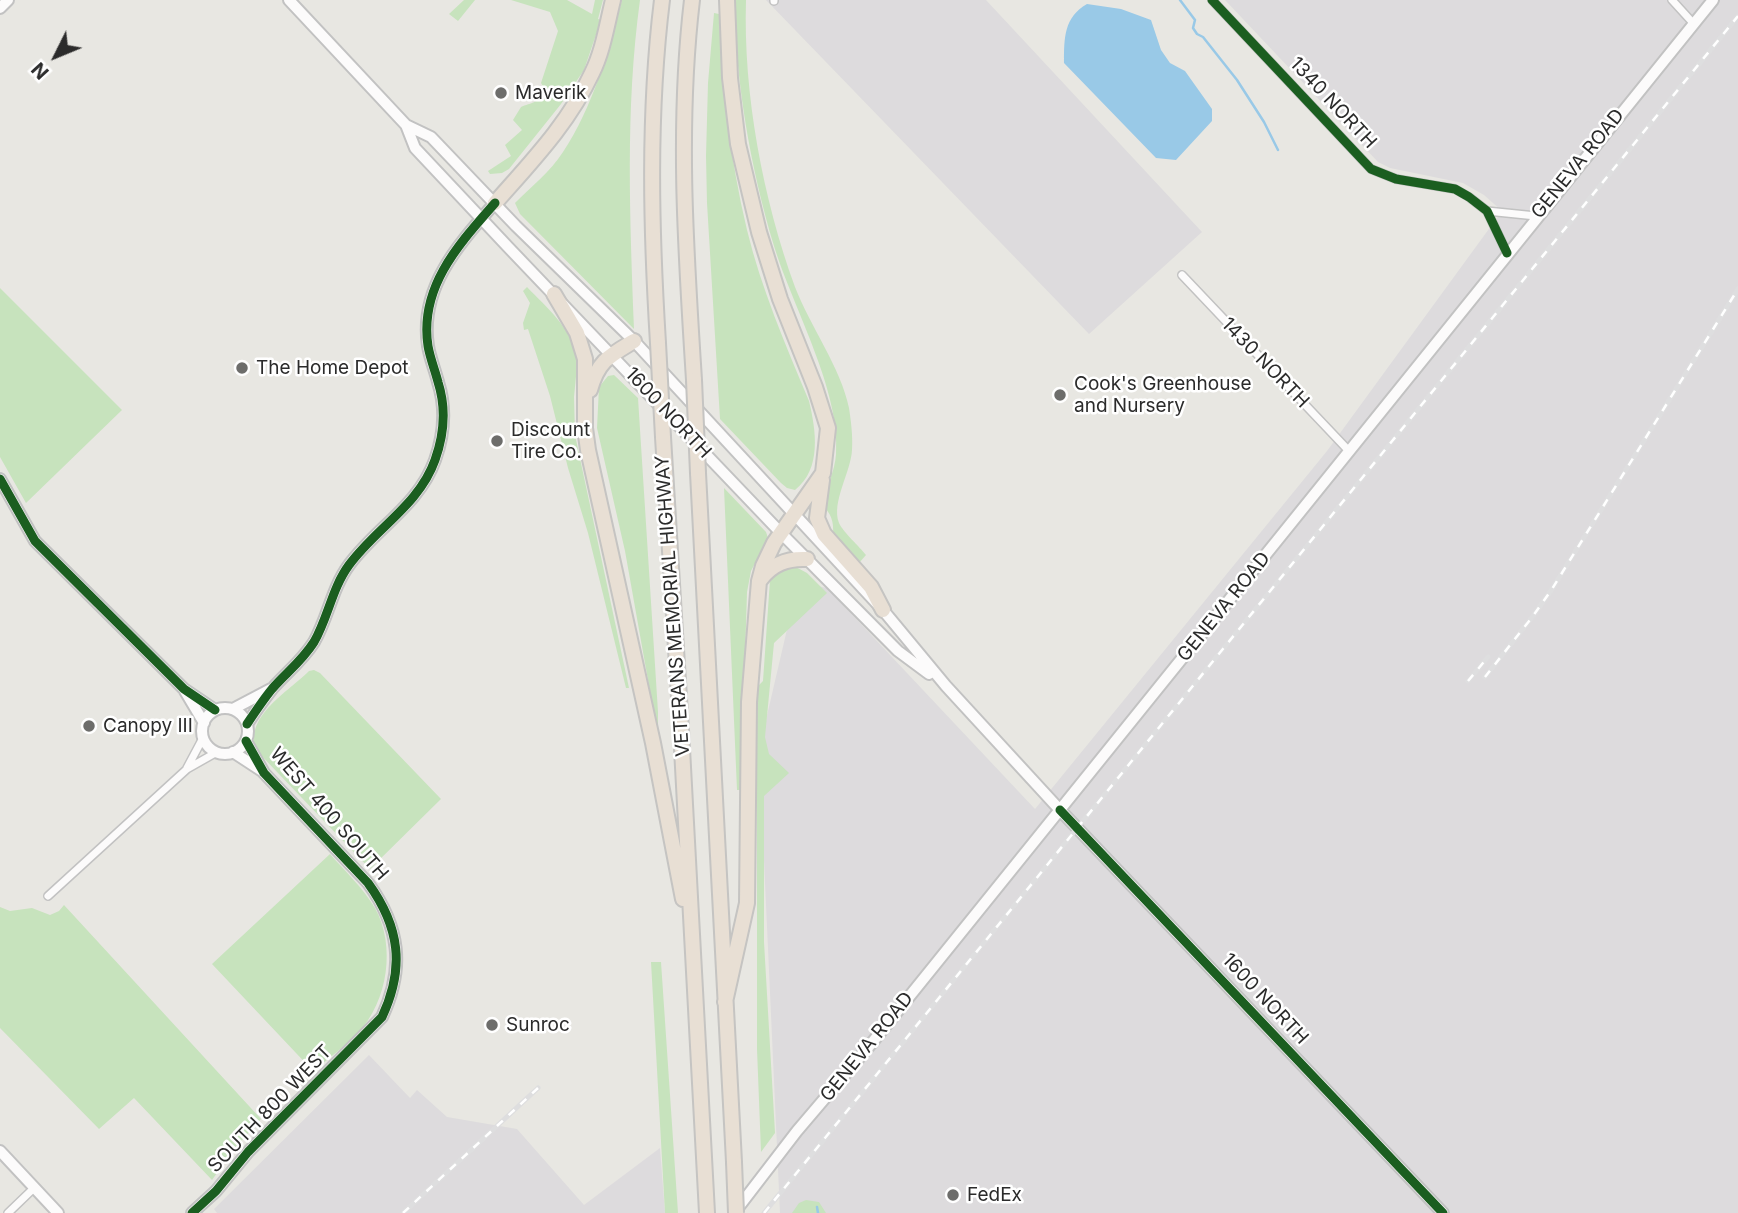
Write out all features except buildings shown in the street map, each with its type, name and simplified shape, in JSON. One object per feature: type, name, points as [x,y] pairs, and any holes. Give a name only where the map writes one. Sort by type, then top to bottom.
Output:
[{"type":"highway","points":[[495,203],[547,144],[581,95],[594,70],[613,0]]},
{"type":"highway","name":"VETERANS MEMORIAL HIGHWAY","points":[[662,0],[653,106],[652,172],[658,342],[707,1213]]},
{"type":"highway","name":"VETERANS MEMORIAL HIGHWAY","points":[[692,0],[685,76],[683,165],[735,1213]]},
{"type":"highway","points":[[727,0],[730,78],[738,144],[759,232],[780,299],[815,387],[828,428],[817,518],[824,534],[871,587],[883,610]]},
{"type":"highway","points":[[554,294],[577,332],[585,359],[585,428],[589,450],[653,743],[693,952]]},
{"type":"highway","points":[[585,408],[598,367],[612,354],[634,341]]},
{"type":"highway","points":[[725,1002],[747,903],[749,702],[759,581],[768,554],[823,472]]},
{"type":"highway","points":[[759,581],[766,572],[783,561],[792,558],[807,559]]},
{"type":"main road","points":[[0,8],[8,0]]},
{"type":"main road","name":"1600 NORTH","points":[[289,0],[405,125],[415,148],[781,533],[898,650],[946,686]]},
{"type":"main road","name":"GENEVA ROAD","points":[[735,1213],[797,1131],[1060,810],[1536,216],[1713,0]]},
{"type":"main road","name":"1600 NORTH","points":[[405,125],[431,137],[634,341],[883,610],[946,686],[1060,810],[1443,1213]]},
{"type":"main road","points":[[204,723],[215,710],[225,708],[233,709],[247,724],[273,688],[304,658],[316,639],[346,568],[411,502],[420,489],[435,462],[441,436],[443,408],[428,346],[430,299],[449,257],[495,203]]},
{"type":"main road","points":[[0,479],[35,541],[184,689],[215,710]]},
{"type":"main road","points":[[233,709],[273,688]]},
{"type":"main road","points":[[184,689],[204,723],[203,738],[207,745],[217,752],[233,752]]},
{"type":"main road","name":"WEST 400 SOUTH","points":[[247,724],[246,741],[264,773]]},
{"type":"main road","name":"WEST 400 SOUTH","points":[[246,741],[233,752],[264,773],[368,883],[392,926],[397,962],[393,985],[382,1017],[372,1029]]},
{"type":"main road","name":"SOUTH 800 WEST","points":[[192,1213],[248,1152],[372,1029]]},
{"type":"main road","points":[[0,1151],[58,1213]]},
{"type":"street","name":"1340 NORTH","points":[[1212,0],[1371,169],[1396,179],[1455,189],[1487,211]]},
{"type":"street","points":[[1672,0],[1693,23]]},
{"type":"street","points":[[1487,211],[1536,216]]},
{"type":"street","points":[[1487,211],[1507,253]]},
{"type":"street","name":"1430 NORTH","points":[[1182,275],[1349,451]]},
{"type":"street","points":[[187,769],[203,738]]},
{"type":"street","points":[[48,896],[187,769],[217,752]]},
{"type":"street","points":[[8,1213],[34,1188]]},
{"type":"shaded area","points":[[766,0],[986,0],[1202,232],[1089,334]]},
{"type":"shaded area","points":[[1225,0],[1738,0],[1738,1213],[780,1213],[759,750],[798,582],[827,588],[1035,809],[1327,451],[1502,211],[1484,195],[1463,183],[1390,168],[1378,162]]},
{"type":"shaded area","points":[[369,1055],[410,1098],[417,1090],[447,1117],[517,1129],[584,1205],[660,1148],[665,1213],[217,1213],[214,1209]]},
{"type":"green space","points":[[464,0],[475,0],[458,21],[449,14]]},
{"type":"green space","points":[[511,0],[567,0],[592,14],[595,0],[603,0],[598,19],[601,20],[584,70],[561,104],[509,169],[490,174],[488,171],[511,156],[505,145],[522,130],[513,120],[521,107],[536,102],[544,94],[541,83],[558,31],[550,12]]},
{"type":"green space","points":[[622,0],[640,0],[630,123],[634,329],[520,214],[515,203],[552,166],[574,135],[598,79]]},
{"type":"green space","points":[[734,0],[746,0],[752,109],[773,218],[801,302],[832,362],[849,408],[851,459],[839,496],[837,515],[841,527],[866,555],[859,563],[833,534],[831,518],[821,504],[835,461],[836,430],[824,377],[782,270],[758,185],[741,93]]},
{"type":"green space","points":[[714,13],[719,14],[728,123],[747,230],[767,295],[809,401],[814,424],[815,448],[810,471],[795,490],[781,483],[720,419],[706,156]]},
{"type":"green space","points":[[527,287],[564,327],[576,357],[578,356],[574,397],[575,435],[629,688],[626,688],[588,533],[550,396],[528,329],[524,330],[523,323],[530,303],[523,291]]},
{"type":"green space","points":[[0,288],[122,410],[26,503],[0,457]]},
{"type":"green space","points":[[614,375],[638,398],[658,725],[625,551],[597,428],[599,387],[608,376]]},
{"type":"green space","points":[[724,488],[766,532],[768,538],[751,571],[747,592],[741,790],[737,790]]},
{"type":"green space","points":[[794,566],[807,573],[827,593],[774,643],[765,737],[769,754],[789,773],[764,796],[764,942],[775,1133],[761,1152],[757,1049],[757,694],[758,686],[763,681],[770,580],[780,567]]},
{"type":"green space","points":[[309,671],[320,673],[441,799],[370,869],[255,749],[254,737],[263,715],[280,696]]},
{"type":"green space","points":[[330,854],[375,908],[385,939],[386,973],[376,1005],[368,1020],[353,1038],[313,1071],[212,964]]},
{"type":"green space","points":[[64,905],[261,1119],[235,1148],[212,1180],[134,1098],[99,1129],[0,1028],[0,907],[10,911],[32,908],[50,915]]},
{"type":"green space","points":[[651,962],[661,962],[678,1213],[665,1213]]},
{"type":"green space","points":[[806,1200],[819,1202],[826,1213],[792,1213],[799,1203]]},
{"type":"water","points":[[1087,4],[1121,9],[1151,20],[1161,50],[1170,63],[1185,71],[1212,109],[1212,121],[1176,160],[1156,158],[1064,63],[1067,29],[1074,15]]},
{"type":"waterway","points":[[1180,0],[1195,20],[1193,28],[1237,80],[1278,150]]},
{"type":"waterway","points":[[817,1207],[818,1213]]},
{"type":"railway","points":[[764,1213],[1738,16]]},
{"type":"railway","points":[[1485,677],[1552,589],[1738,289]]},
{"type":"railway","points":[[1468,681],[1488,657]]},
{"type":"railway","points":[[403,1213],[538,1088]]},
{"type":"cycle path","points":[[1212,0],[1371,169],[1396,179],[1455,189],[1469,197],[1487,211],[1507,253]]},
{"type":"cycle path","points":[[247,724],[272,689],[314,642],[338,583],[349,565],[408,503],[428,476],[438,450],[443,421],[441,392],[428,346],[430,305],[445,268],[468,234],[495,203]]},
{"type":"cycle path","points":[[0,479],[35,541],[184,689],[215,710]]},
{"type":"cycle path","points":[[192,1213],[216,1191],[248,1152],[382,1017],[394,982],[396,965],[393,932],[379,899],[368,883],[264,773],[246,741]]},
{"type":"cycle path","points":[[1060,810],[1443,1213]]},
{"type":"place","name":"Maverik","points":[[501,93]]},
{"type":"place","name":"The Home Depot","points":[[242,368]]},
{"type":"place","name":"Cook's Greenhouse and Nursery","points":[[1060,395]]},
{"type":"place","name":"Discount Tire Co.","points":[[497,441]]},
{"type":"place","name":"Canopy III","points":[[89,726]]},
{"type":"place","name":"Sunroc","points":[[492,1025]]},
{"type":"place","name":"FedEx","points":[[953,1195]]}]
